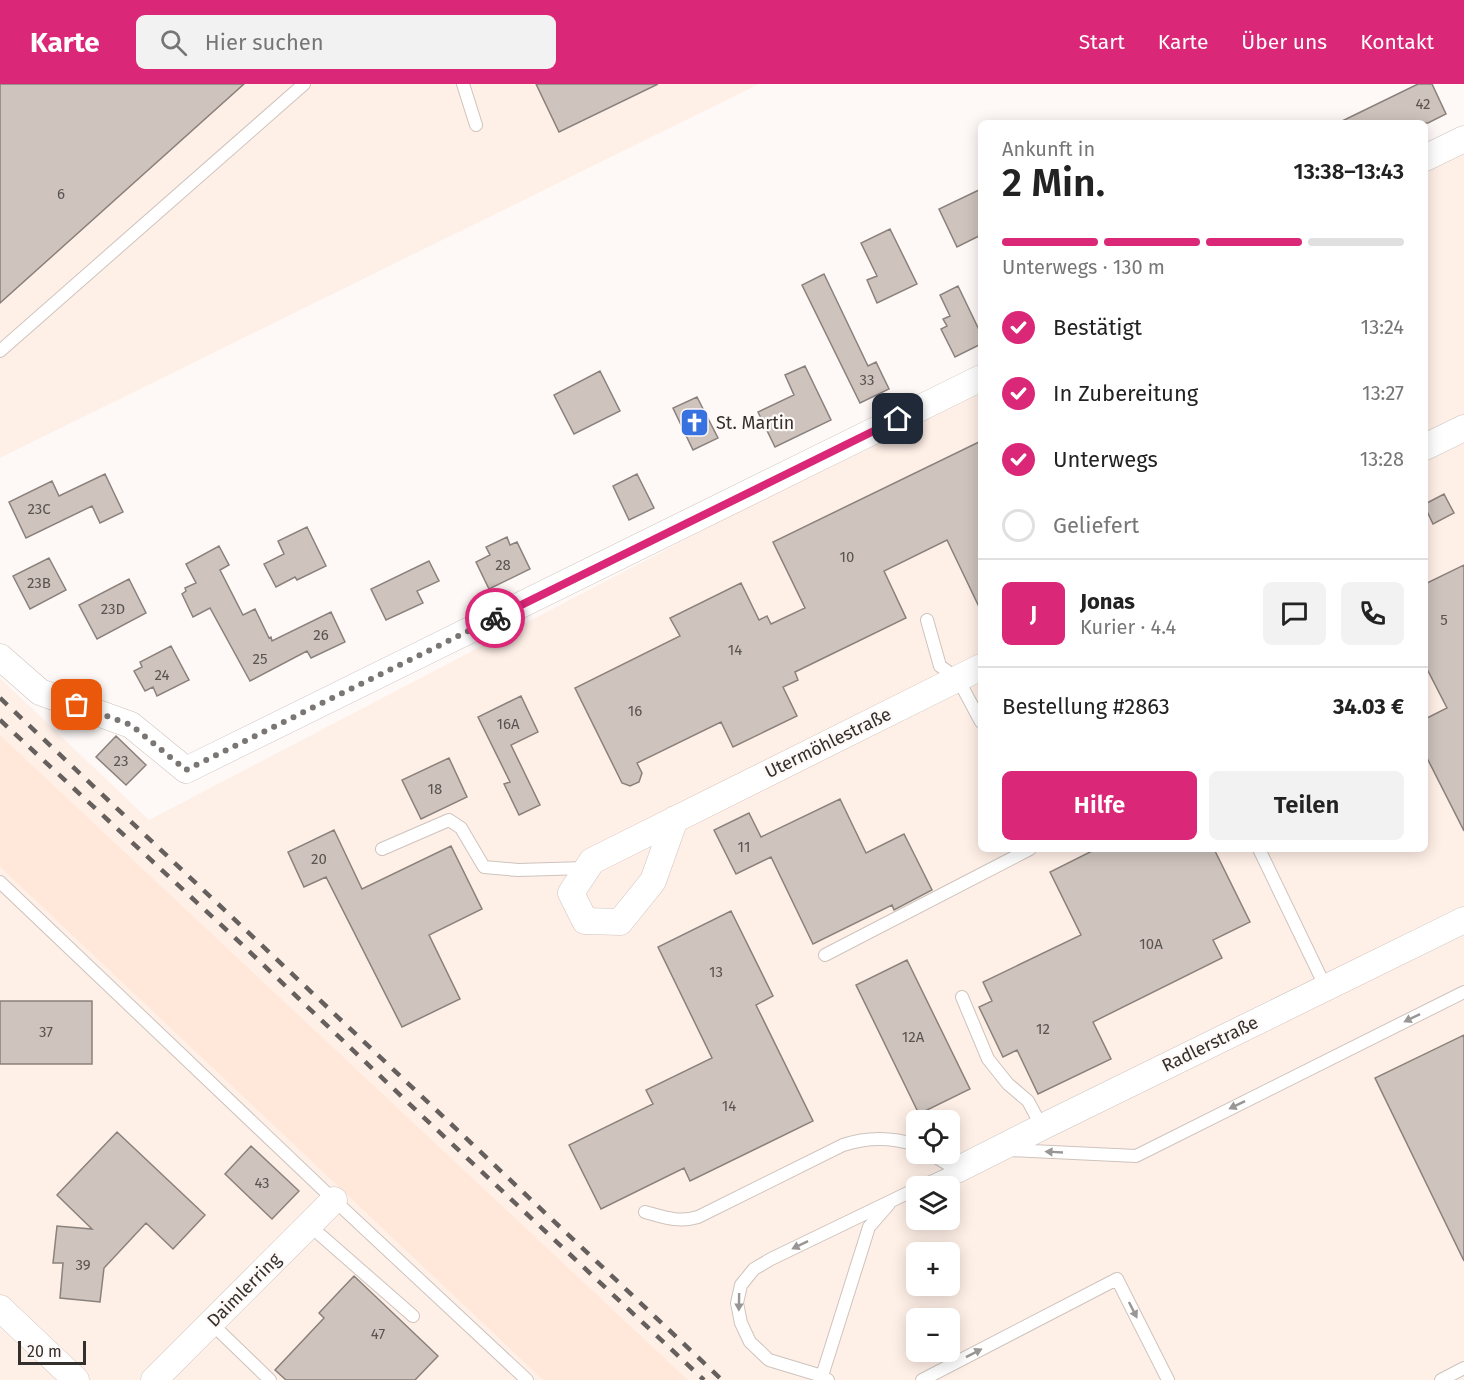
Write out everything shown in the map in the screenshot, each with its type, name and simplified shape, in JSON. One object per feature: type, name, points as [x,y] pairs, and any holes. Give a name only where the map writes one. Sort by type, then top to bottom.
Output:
[{"type":"street","points":[[1428,157],[1464,139]]},
{"type":"street","points":[[0,657],[40,692],[131,725],[186,770],[978,379]]},
{"type":"street","points":[[1428,446],[1464,428]]},
{"type":"street","name":"Utermöhlestraße","points":[[675,819],[652,881],[620,922],[585,921],[571,892],[592,861],[675,819],[978,669]]},
{"type":"street","name":"Radlerstraße","points":[[957,1170],[1464,920]]},
{"type":"street","name":"Daimlerring","points":[[154,1380],[334,1200]]},
{"type":"street","points":[[0,1308],[76,1380]]},
{"type":"lane","points":[[0,351],[304,84]]},
{"type":"lane","points":[[463,84],[476,125]]},
{"type":"lane","points":[[927,620],[940,666],[958,679],[978,716]]},
{"type":"lane","points":[[382,849],[449,820],[462,828],[484,867],[518,870],[587,868]]},
{"type":"lane","points":[[825,956],[1024,852]]},
{"type":"lane","points":[[1260,852],[1326,988]]},
{"type":"lane","points":[[0,882],[527,1380]]},
{"type":"lane","points":[[998,1149],[1136,1156],[1464,992]]},
{"type":"lane","points":[[962,997],[988,1059],[1008,1084],[1028,1101],[1042,1127]]},
{"type":"lane","points":[[645,1212],[687,1220],[698,1217],[843,1144],[857,1140],[893,1139],[906,1142]]},
{"type":"lane","points":[[948,1164],[957,1170]]},
{"type":"lane","points":[[944,1176],[957,1170]]},
{"type":"lane","points":[[892,1201],[869,1227],[825,1378],[769,1360],[750,1342],[741,1323],[737,1303],[741,1285],[754,1269],[906,1194]]},
{"type":"lane","points":[[309,1225],[412,1316]]},
{"type":"lane","points":[[922,1380],[1117,1279],[1168,1380]]},
{"type":"lane","points":[[211,1323],[270,1380]]},
{"type":"lane","points":[[1441,1380],[1464,1368]]},
{"type":"shaded area","points":[[0,84],[759,84],[0,458]]},
{"type":"shaded area","points":[[1464,133],[1464,1380],[688,1380],[0,735],[0,678],[149,820],[978,387],[978,852],[1428,852],[1428,151]]},
{"type":"shaded area","points":[[0,735],[688,1380],[543,1380],[0,867]]},
{"type":"shaded area","points":[[0,867],[543,1380],[0,1380]]},
{"type":"building","points":[[0,84],[244,84],[0,303]]},
{"type":"building","points":[[536,84],[658,84],[559,132]]},
{"type":"building","points":[[1418,84],[1432,84],[1446,114],[1428,123],[1428,120],[1344,120]]},
{"type":"building","points":[[978,190],[978,236],[957,247],[939,209]]},
{"type":"building","points":[[890,229],[917,284],[877,303],[867,280],[877,276],[861,243]]},
{"type":"building","points":[[824,274],[868,366],[876,362],[889,389],[860,403],[802,285]]},
{"type":"building","points":[[958,286],[978,328],[978,346],[955,357],[941,329],[947,326],[943,319],[950,316],[940,295]]},
{"type":"building","points":[[805,366],[831,420],[775,447],[758,412],[794,395],[785,375]]},
{"type":"building","points":[[600,371],[620,411],[574,434],[554,395]]},
{"type":"building","name":"St. Martin","points":[[697,397],[718,438],[693,450],[673,408]]},
{"type":"building","points":[[978,442],[978,605],[947,540],[884,571],[906,618],[795,672],[798,680],[783,687],[797,716],[733,747],[721,722],[637,763],[642,773],[639,782],[630,786],[622,783],[575,688],[680,636],[670,618],[741,583],[759,620],[767,616],[771,624],[805,608],[773,542]]},
{"type":"building","points":[[105,474],[123,512],[100,523],[92,506],[26,538],[9,502],[52,481],[59,496]]},
{"type":"building","points":[[637,474],[654,508],[629,520],[613,486]]},
{"type":"building","points":[[1444,494],[1454,513],[1433,524],[1428,513],[1428,502]]},
{"type":"building","points":[[307,527],[326,566],[297,580],[295,577],[276,587],[264,564],[284,554],[278,541]]},
{"type":"building","points":[[507,537],[510,545],[517,542],[530,569],[489,589],[476,562],[490,555],[486,547]]},
{"type":"building","points":[[219,546],[229,565],[220,570],[243,615],[255,609],[272,641],[331,612],[345,642],[311,658],[307,651],[250,681],[210,608],[193,617],[182,594],[186,591],[185,588],[196,583],[186,564]]},
{"type":"building","points":[[49,558],[66,590],[30,609],[13,576]]},
{"type":"building","points":[[429,561],[439,581],[417,591],[423,603],[386,620],[371,589]]},
{"type":"building","points":[[1464,565],[1464,831],[1428,760],[1428,718],[1447,708],[1428,671],[1428,583]]},
{"type":"building","points":[[129,579],[146,613],[97,639],[79,605]]},
{"type":"building","points":[[171,646],[189,680],[157,696],[153,687],[145,691],[134,671],[142,667],[140,662]]},
{"type":"building","points":[[521,696],[538,732],[511,745],[540,805],[519,815],[504,784],[510,782],[478,717]]},
{"type":"building","points":[[116,736],[146,765],[126,785],[96,757]]},
{"type":"building","points":[[449,758],[467,797],[421,819],[402,780]]},
{"type":"building","points":[[840,799],[866,853],[904,834],[932,890],[894,910],[892,905],[813,944],[771,857],[736,874],[714,830],[749,813],[761,837]]},
{"type":"building","points":[[334,830],[362,889],[451,846],[482,909],[429,935],[460,999],[402,1027],[326,877],[304,887],[288,852]]},
{"type":"building","points":[[1090,852],[1215,852],[1250,922],[1213,940],[1222,958],[1093,1022],[1111,1059],[1038,1094],[1017,1050],[1003,1057],[979,1007],[992,1001],[983,982],[1081,935],[1050,872]]},
{"type":"building","points":[[731,911],[773,996],[756,1005],[813,1121],[690,1181],[684,1168],[601,1209],[569,1145],[653,1104],[646,1090],[712,1058],[658,947]]},
{"type":"building","points":[[907,960],[970,1089],[927,1110],[917,1110],[856,985]]},
{"type":"building","points":[[0,1001],[92,1001],[92,1064],[0,1064]]},
{"type":"building","points":[[1464,1035],[1464,1261],[1375,1078]]},
{"type":"building","points":[[117,1132],[205,1215],[173,1249],[146,1223],[104,1268],[100,1302],[60,1298],[63,1263],[53,1263],[57,1226],[92,1229],[57,1195]]},
{"type":"building","points":[[251,1146],[299,1191],[272,1219],[225,1174]]},
{"type":"building","points":[[354,1276],[438,1356],[415,1380],[286,1380],[275,1370],[324,1318],[319,1313]]},
{"type":"railway","points":[[0,698],[722,1380]]},
{"type":"railway","points":[[0,720],[704,1380]]},
{"type":"way so far","points":[[77,705],[131,725],[186,770],[495,618]]},
{"type":"place","name":"St. Martin","points":[[695,423]]},
{"type":"route","points":[[495,618],[898,419]]}]
